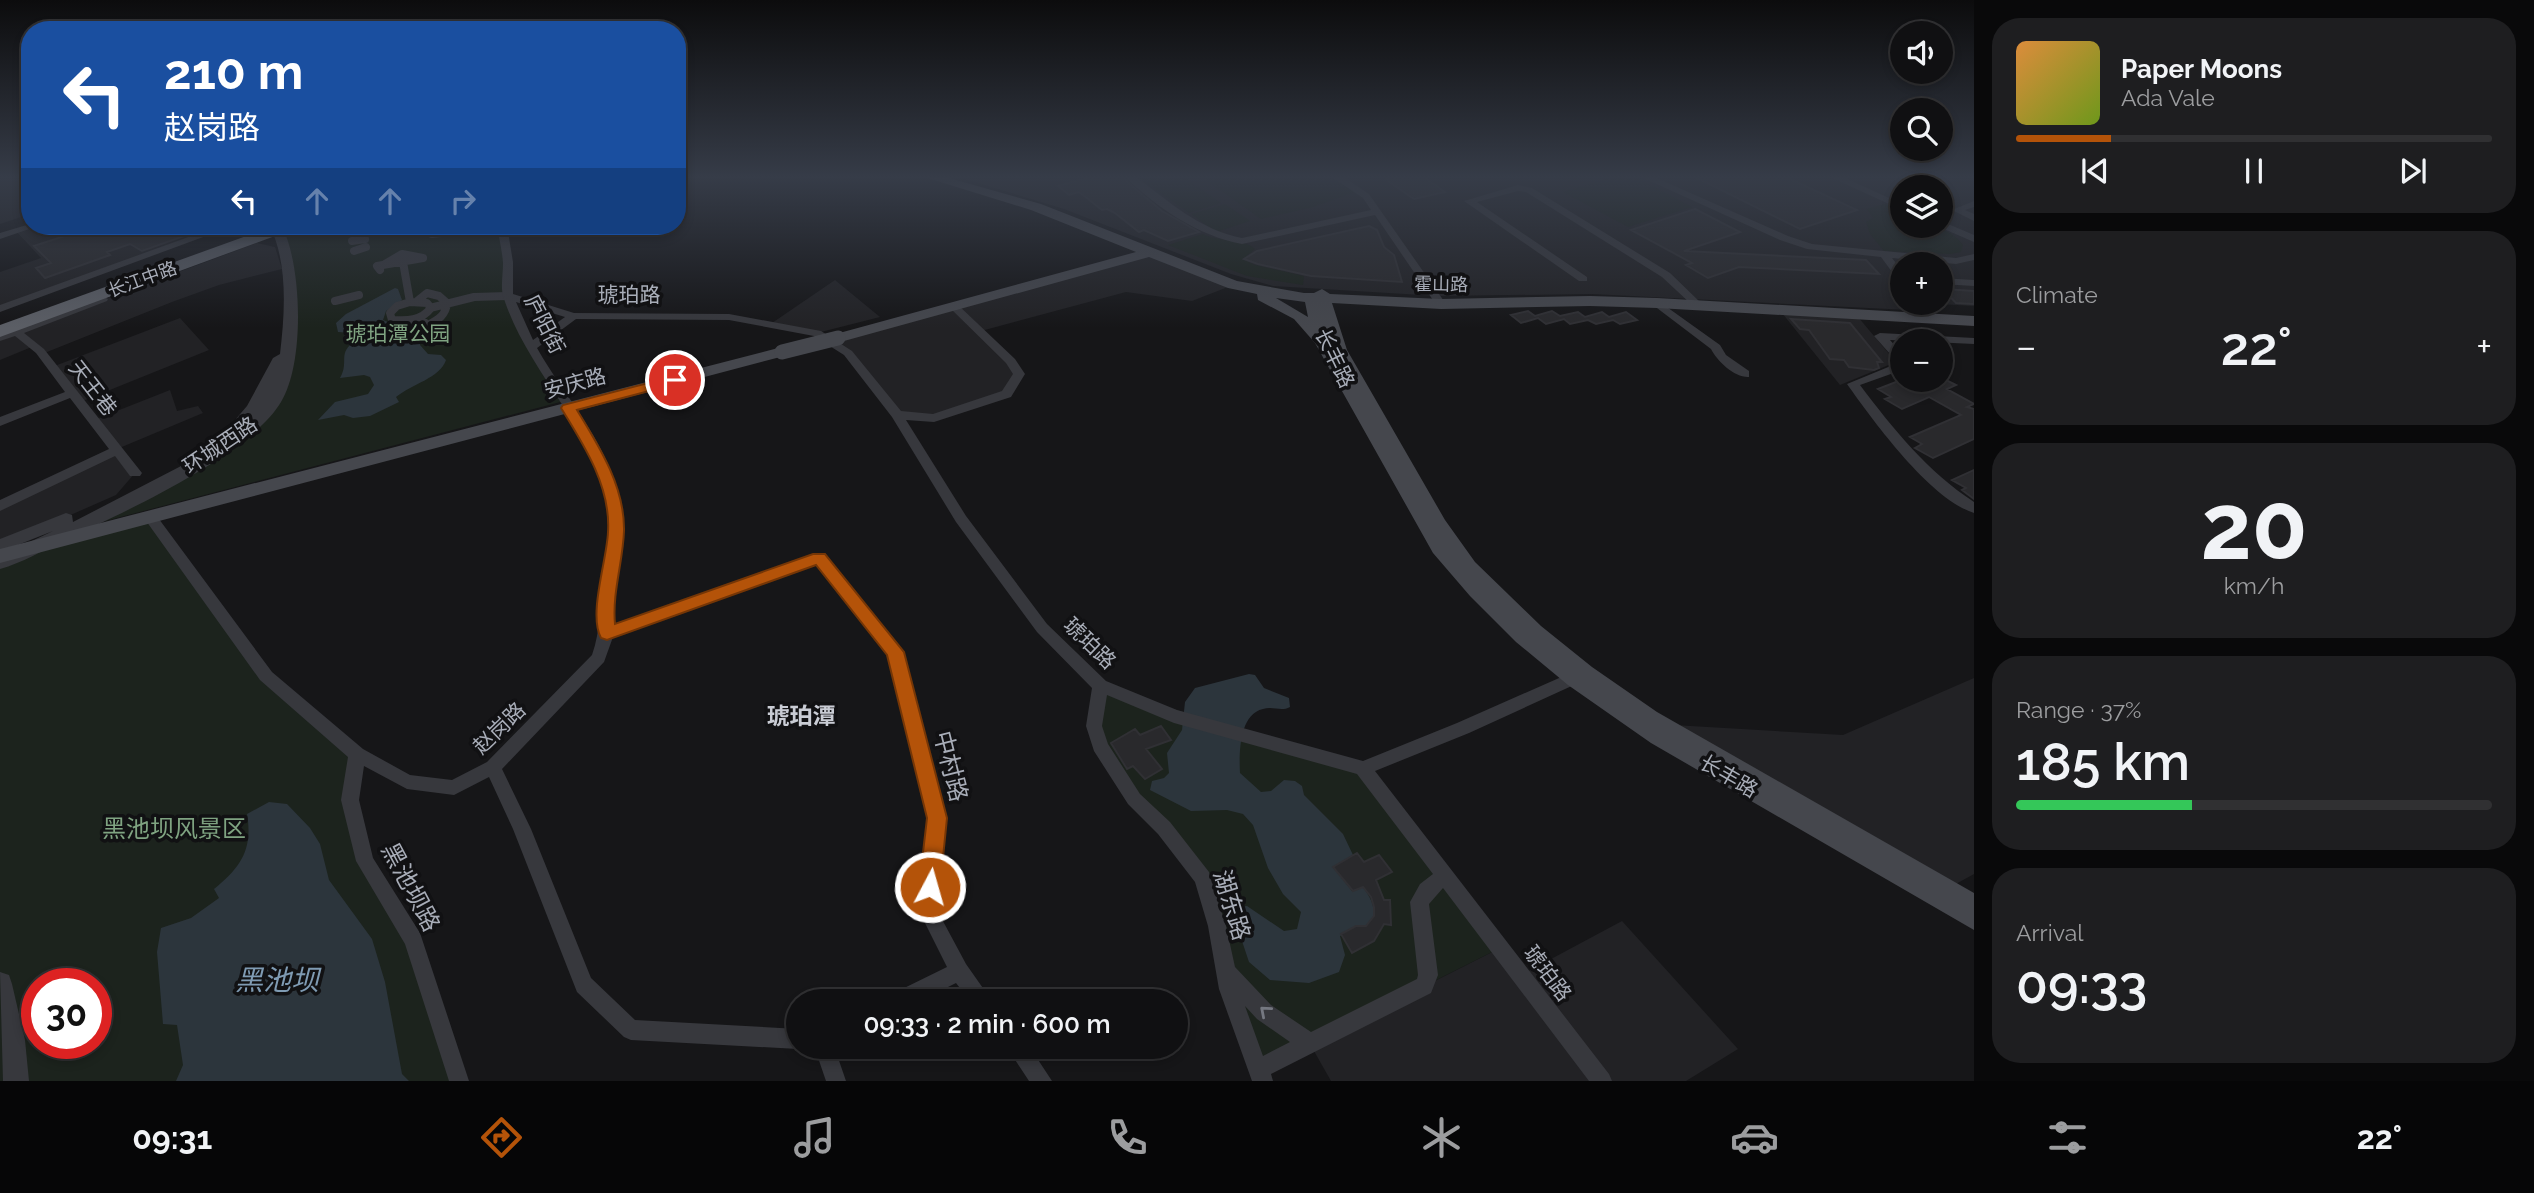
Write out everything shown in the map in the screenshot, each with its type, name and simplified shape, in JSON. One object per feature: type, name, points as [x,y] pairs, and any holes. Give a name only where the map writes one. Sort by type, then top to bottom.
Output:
[{"type":"highway","name":"长江中路","points":[[0,318],[227,235]]},
{"type":"highway","name":"长江中路","points":[[8,331],[265,235]]},
{"type":"main road","name":"霍山路","points":[[1089,226],[1230,277],[1272,289],[1321,296]]},
{"type":"main road","name":"霍山路","points":[[1096,226],[1233,285],[1272,293],[1439,302],[1590,301],[1890,311]]},
{"type":"main road","name":"安庆路","points":[[836,334],[953,306],[1148,248]]},
{"type":"main road","name":"安庆路","points":[[0,547],[780,349],[1148,248]]},
{"type":"main road","points":[[1233,285],[1299,316],[1323,343]]},
{"type":"main road","name":"长丰路","points":[[1974,907],[1649,719],[1580,676],[1468,567],[1438,524],[1339,350],[1321,296],[1312,303],[1323,343],[1440,548],[1477,591],[1515,628],[1659,736],[1974,918]]},
{"type":"main road","name":"霍山路","points":[[1439,302],[1592,297],[1890,310]]},
{"type":"main road","name":"霍山路","points":[[1952,315],[1974,318]]},
{"type":"main road","name":"安庆路","points":[[0,556],[151,518],[566,404]]},
{"type":"street","points":[[1201,226],[1210,233],[1242,241],[1310,226]]},
{"type":"street","points":[[1387,226],[1439,302]]},
{"type":"street","points":[[1507,226],[1583,278]]},
{"type":"street","points":[[1588,226],[1667,275],[1695,302]]},
{"type":"street","points":[[1760,226],[1798,243],[1823,249],[1956,261],[1974,257]]},
{"type":"street","points":[[1953,229],[1974,239]]},
{"type":"street","points":[[0,236],[21,230]]},
{"type":"street","points":[[0,309],[203,235]]},
{"type":"street","name":"环城西路","points":[[0,563],[191,466],[237,438],[270,408],[279,393],[288,342],[290,313],[285,235]]},
{"type":"street","name":"庐阳街","points":[[503,235],[508,264],[508,296],[532,346],[597,453],[613,501],[616,530],[606,613],[607,634]]},
{"type":"street","points":[[352,241],[366,243],[355,251]]},
{"type":"street","points":[[1885,255],[1890,262]]},
{"type":"street","points":[[382,268],[401,256],[428,325],[441,317],[447,304]]},
{"type":"street","points":[[1953,282],[1974,283]]},
{"type":"street","points":[[335,301],[359,295]]},
{"type":"street","points":[[422,308],[437,295],[447,304]]},
{"type":"street","points":[[422,308],[474,297],[508,296]]},
{"type":"street","name":"琥珀路","points":[[508,296],[573,316],[729,317],[817,333],[848,353],[897,415],[961,519],[1042,628],[1100,687],[1174,716],[1363,768],[1602,1081]]},
{"type":"street","points":[[1657,303],[1716,347],[1721,357],[1745,374]]},
{"type":"street","points":[[897,415],[934,418],[1007,394],[1019,374],[1011,361],[953,306]]},
{"type":"street","points":[[1933,315],[1959,340]]},
{"type":"street","points":[[532,346],[573,316]]},
{"type":"street","points":[[0,338],[8,331]]},
{"type":"street","name":"天王巷","points":[[8,331],[40,351],[135,473]]},
{"type":"street","points":[[1890,336],[1881,335],[1890,347]]},
{"type":"street","points":[[1953,340],[1974,341]]},
{"type":"street","points":[[0,547],[140,484],[209,446],[236,427],[254,408],[288,342]]},
{"type":"street","points":[[1890,368],[1853,384],[1913,463],[1948,493],[1974,508]]},
{"type":"street","points":[[0,422],[72,393]]},
{"type":"street","points":[[914,445],[921,431],[934,418]]},
{"type":"street","points":[[0,506],[117,450]]},
{"type":"street","name":"赵岗路","points":[[151,518],[266,676],[357,754],[407,782],[454,788],[492,767],[599,658],[607,634]]},
{"type":"street","name":"中村路","points":[[607,634],[819,558],[895,652],[937,818],[928,911],[959,971],[973,989]]},
{"type":"street","points":[[1363,768],[1580,676]]},
{"type":"street","name":"湖东路","points":[[1100,687],[1094,726],[1100,746],[1134,799],[1164,828],[1203,878],[1226,972],[1260,1076]]},
{"type":"street","name":"黑池坝路","points":[[357,754],[350,800],[365,861],[413,940],[459,1081]]},
{"type":"street","points":[[492,767],[522,829],[584,985],[631,1030],[786,1038]]},
{"type":"street","points":[[1260,1076],[1310,1044],[1424,986],[1428,975],[1419,902],[1427,890],[1445,875]]},
{"type":"street","points":[[923,989],[959,971]]},
{"type":"street","points":[[1226,972],[1264,1012],[1310,1044]]},
{"type":"street","points":[[0,984],[8,1013],[16,1081]]},
{"type":"street","points":[[828,1059],[836,1081]]},
{"type":"street","points":[[1026,1059],[1042,1081]]},
{"type":"shaded area","points":[[1109,226],[1890,226],[1890,238],[1953,238],[1953,226],[1974,226],[1974,306],[1953,305],[1953,252],[1890,252],[1890,309],[1592,294],[1438,296],[1273,286],[1231,274]]},
{"type":"shaded area","points":[[21,230],[21,235],[203,235],[0,309],[0,272],[41,258],[16,231]]},
{"type":"shaded area","points":[[257,243],[275,247],[282,269],[219,285],[42,354],[34,346],[0,360],[0,338]]},
{"type":"shaded area","points":[[1150,252],[1233,285],[1192,301],[1126,292],[981,331],[1019,374],[1007,394],[934,418],[897,415],[848,353],[829,341]]},
{"type":"shaded area","points":[[835,280],[880,317],[817,333],[772,323]]},
{"type":"shaded area","points":[[1782,313],[1858,317],[1890,355],[1890,364],[1840,385]]},
{"type":"shaded area","points":[[180,318],[209,350],[80,402],[52,367]]},
{"type":"shaded area","points":[[170,390],[177,411],[198,406],[203,413],[117,449],[135,473],[116,495],[0,546],[0,506],[117,450],[94,420]]},
{"type":"shaded area","points":[[1974,678],[1974,874],[1945,890],[1657,724],[1843,735]]},
{"type":"shaded area","points":[[1622,921],[1738,1049],[1686,1081],[1331,1081],[1310,1044],[1500,948],[1521,975]]},
{"type":"green space","points":[[1208,226],[1233,226],[1216,232]]},
{"type":"green space","points":[[1867,226],[1890,226],[1890,238],[1953,238],[1953,236],[1963,245],[1961,252],[1953,253],[1884,251],[1870,234]]},
{"type":"green space","points":[[1203,234],[1251,246],[1255,249],[1243,259],[1255,265],[1304,276],[1303,285],[1247,276],[1168,245]]},
{"type":"green space","name":"琥珀潭公园","points":[[280,235],[503,235],[508,264],[507,297],[564,401],[67,531],[237,438],[288,342]]},
{"type":"green space","name":"黑池坝风景区","points":[[151,518],[266,676],[357,754],[350,800],[365,861],[413,940],[459,1081],[0,1081],[0,563]]},
{"type":"green space","points":[[1100,686],[1363,768],[1500,948],[1257,1070],[1203,878],[1100,746]]},
{"type":"water","points":[[395,288],[402,300],[386,311],[383,320],[400,327],[421,324],[420,345],[428,354],[441,355],[446,360],[443,366],[432,376],[402,392],[396,397],[399,402],[370,416],[353,418],[344,415],[318,420],[335,402],[368,394],[374,385],[370,377],[364,375],[340,378],[346,349],[356,340],[352,333],[338,332],[336,323],[346,314]]},
{"type":"water","points":[[1249,674],[1255,675],[1264,688],[1289,698],[1290,707],[1263,709],[1249,718],[1242,736],[1240,773],[1261,792],[1271,791],[1284,780],[1295,781],[1302,786],[1304,795],[1343,834],[1353,855],[1333,867],[1352,891],[1363,887],[1373,907],[1374,916],[1366,926],[1340,936],[1345,955],[1339,972],[1309,983],[1270,980],[1249,962],[1237,926],[1238,907],[1247,906],[1284,931],[1297,929],[1301,912],[1283,894],[1268,868],[1253,825],[1243,814],[1227,810],[1191,811],[1150,790],[1152,781],[1164,778],[1169,773],[1167,753],[1182,730],[1185,702],[1195,688]]},
{"type":"water","name":"黑池坝","points":[[269,802],[287,804],[310,828],[320,844],[329,880],[372,939],[385,982],[402,1074],[409,1081],[176,1081],[183,1065],[177,1025],[163,1024],[157,952],[161,928],[191,918],[219,898],[214,889],[238,865],[246,847],[247,814]]},
{"type":"building","points":[[1132,226],[1189,226],[1199,232],[1168,241],[1144,230],[1139,232]]},
{"type":"building","points":[[1370,226],[1377,230],[1384,247],[1394,255],[1402,282],[1311,276],[1244,259],[1257,251]]},
{"type":"building","points":[[1642,226],[1729,226],[1740,232],[1684,251],[1866,260],[1879,274],[1739,267],[1708,278],[1686,265],[1692,263],[1631,230]]},
{"type":"building","points":[[68,235],[187,235],[142,251],[130,244],[107,252],[110,255],[45,278],[36,268],[51,263],[34,246]]},
{"type":"building","points":[[1953,290],[1974,291],[1974,304],[1956,303],[1953,300]]},
{"type":"building","points":[[1528,311],[1535,316],[1552,311],[1560,316],[1578,312],[1585,317],[1602,312],[1609,317],[1626,312],[1637,320],[1620,324],[1613,320],[1596,324],[1588,320],[1570,324],[1564,319],[1546,324],[1538,318],[1521,323],[1511,315]]},
{"type":"building","points":[[1791,319],[1850,323],[1882,362],[1877,362],[1879,368],[1874,370],[1849,367],[1844,360],[1830,359],[1809,330],[1800,329]]},
{"type":"building","points":[[1890,384],[1890,392],[1952,392],[1974,404],[1967,407],[1974,409],[1974,439],[1933,458],[1915,448],[1922,444],[1910,437],[1961,415],[1929,397],[1902,409],[1885,399],[1891,397],[1878,389]]},
{"type":"building","points":[[1974,470],[1974,499],[1962,490],[1966,488],[1952,480]]},
{"type":"building","points":[[1161,726],[1171,740],[1146,749],[1162,769],[1145,779],[1133,766],[1127,769],[1111,743],[1135,729],[1140,735]]},
{"type":"building","points":[[1357,853],[1364,862],[1379,855],[1392,872],[1376,880],[1384,900],[1390,900],[1391,925],[1384,924],[1374,941],[1352,953],[1341,934],[1356,926],[1366,926],[1374,916],[1374,907],[1371,897],[1363,887],[1353,891],[1333,867]]},
{"type":"district","name":"琥珀潭","points":[[801,715]]},
{"type":"route","points":[[675,380],[568,408],[597,453],[613,501],[616,530],[606,613],[607,634],[819,558],[895,652],[937,818],[930,887]]}]
